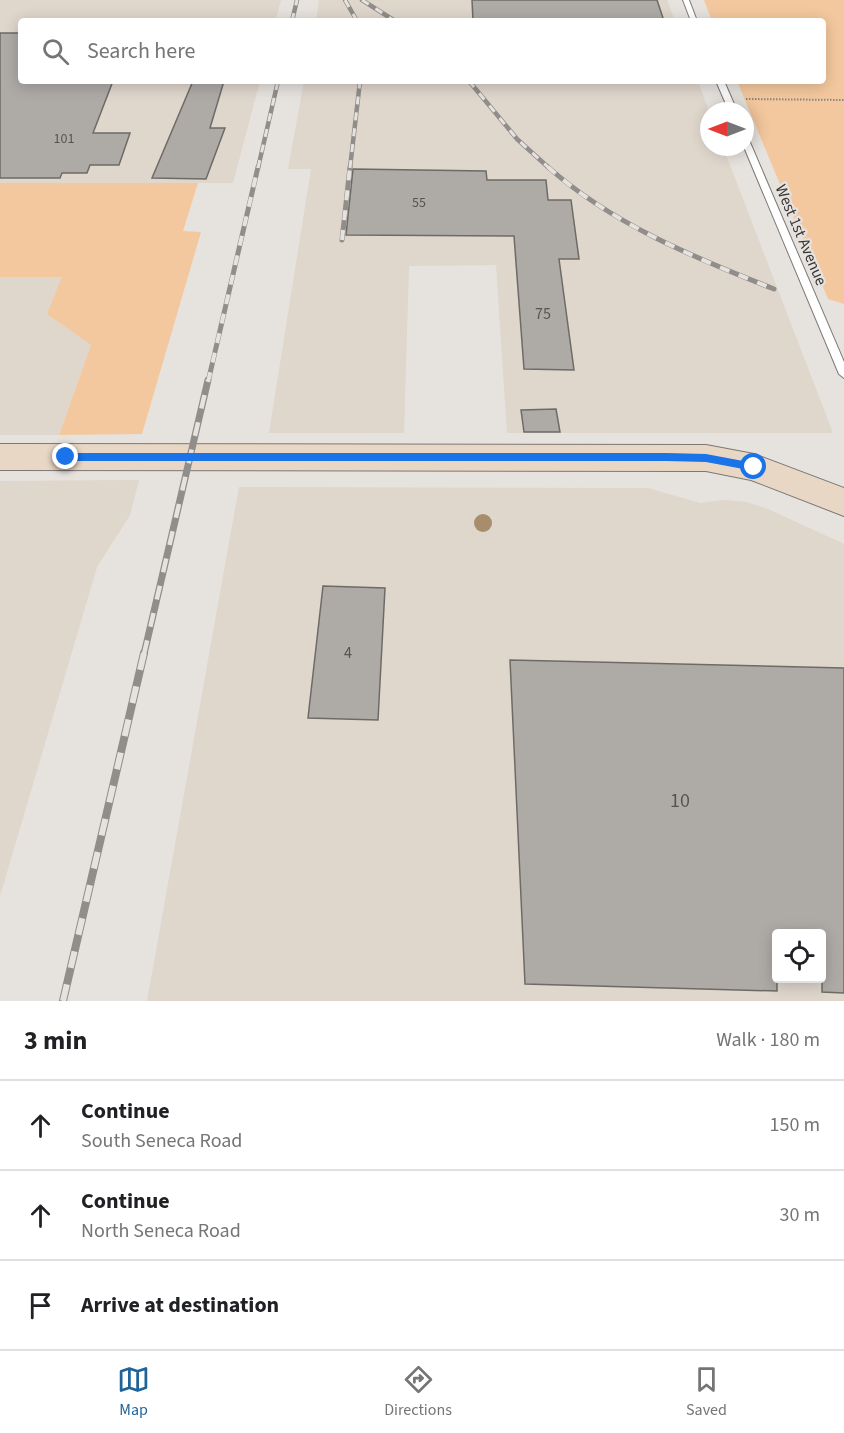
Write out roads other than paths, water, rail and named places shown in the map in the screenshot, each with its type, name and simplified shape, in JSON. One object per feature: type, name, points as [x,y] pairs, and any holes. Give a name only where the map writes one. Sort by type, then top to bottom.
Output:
[{"type":"main road","points":[[0,457],[706,458],[754,467],[844,502]]},
{"type":"lane","points":[[686,0],[693,18]]},
{"type":"lane","points":[[721,84],[728,102]]},
{"type":"lane","name":"West 1st Avenue","points":[[752,156],[844,374]]},
{"type":"railway","points":[[293,18],[297,0]]},
{"type":"railway","points":[[345,0],[355,18]]},
{"type":"railway","points":[[362,0],[390,18]]},
{"type":"railway","points":[[258,168],[277,84]]},
{"type":"railway","points":[[350,168],[360,84]]},
{"type":"railway","points":[[471,84],[517,139],[549,168]]},
{"type":"railway","points":[[208,382],[258,167]]},
{"type":"railway","points":[[342,240],[350,167]]},
{"type":"railway","points":[[548,167],[599,206],[655,238],[774,289]]},
{"type":"railway","points":[[144,654],[208,380]]},
{"type":"railway","points":[[63,1001],[144,653]]}]
